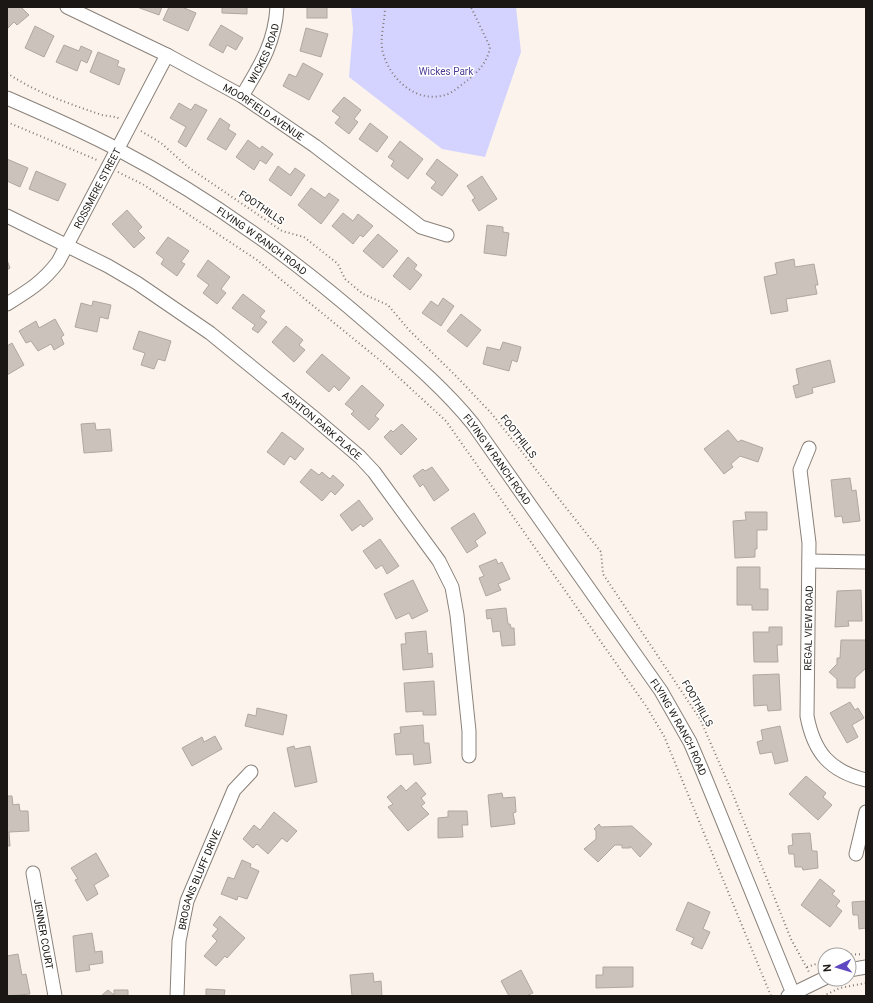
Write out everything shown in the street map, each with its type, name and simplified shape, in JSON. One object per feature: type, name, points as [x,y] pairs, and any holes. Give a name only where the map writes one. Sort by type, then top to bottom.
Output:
[{"type":"street","name":"MOORFIELD AVENUE","points":[[67,7],[168,55],[242,96],[315,146],[421,227],[447,235]]},
{"type":"street","name":"WICKES ROAD","points":[[242,96],[268,52],[276,20],[277,7]]},
{"type":"street","name":"ROSSMERE STREET","points":[[7,304],[37,286],[48,276],[67,245],[168,55]]},
{"type":"street","name":"FLYING W RANCH ROAD","points":[[7,98],[118,149],[215,207],[289,258],[428,375],[456,402],[661,691],[680,722],[702,770],[791,995]]},
{"type":"street","name":"ASHTON PARK PLACE","points":[[7,216],[67,245],[137,284],[210,334],[360,457],[386,488],[439,561],[452,587],[458,623],[469,731],[469,756]]},
{"type":"street","name":"REGAL VIEW ROAD","points":[[809,448],[800,470],[809,543],[807,716],[810,731],[822,755],[831,765],[841,772],[866,780]]},
{"type":"street","points":[[809,561],[866,562]]},
{"type":"street","name":"BROGANS BLUFF DRIVE","points":[[177,996],[178,941],[187,901],[234,790],[251,772]]},
{"type":"street","points":[[856,854],[866,812]]},
{"type":"street","name":"JENNER COURT","points":[[33,873],[55,996]]},
{"type":"street","points":[[791,995],[817,982]]},
{"type":"path","points":[[385,7],[382,45],[388,64],[406,89],[413,93],[431,97],[443,96],[455,90],[474,75],[484,63],[489,53],[490,47],[471,7]]},
{"type":"path","name":"FOOTHILLS","points":[[7,73],[26,86],[101,115],[115,116],[161,143],[188,167],[282,231],[304,237],[338,264],[345,279],[363,294],[388,305],[409,330],[492,414],[601,552],[603,574],[700,719],[720,764],[791,939],[807,967],[812,984]]},
{"type":"path","points":[[7,122],[90,156],[144,185],[257,260],[382,362],[446,421],[641,700],[664,736],[771,996]]},
{"type":"path","points":[[807,967],[817,964]]},
{"type":"path","points":[[823,996],[840,988],[866,983]]},
{"type":"green space","name":"Wickes Park","points":[[351,7],[516,7],[521,52],[485,157],[442,149],[349,77],[353,29]]},
{"type":"building","points":[[7,7],[21,7],[29,15],[17,25],[14,22],[7,29]]},
{"type":"building","points":[[137,7],[162,7],[159,15]]},
{"type":"building","points":[[169,7],[182,7],[196,13],[188,31],[163,20]]},
{"type":"building","points":[[222,7],[247,7],[247,14],[222,13]]},
{"type":"building","points":[[307,7],[327,7],[327,18],[307,18]]},
{"type":"building","points":[[221,25],[243,38],[236,50],[227,45],[223,53],[209,45]]},
{"type":"building","points":[[35,26],[54,36],[44,57],[25,48]]},
{"type":"building","points":[[306,28],[328,34],[321,57],[300,51]]},
{"type":"building","points":[[64,45],[79,51],[81,46],[92,51],[87,63],[81,60],[77,71],[56,62]]},
{"type":"building","points":[[98,52],[119,61],[117,66],[125,69],[119,85],[90,72]]},
{"type":"building","points":[[303,63],[323,74],[309,100],[283,86],[289,74],[296,77]]},
{"type":"building","points":[[344,97],[361,110],[354,119],[358,122],[349,134],[335,123],[340,117],[332,111]]},
{"type":"building","points":[[179,103],[191,110],[195,104],[207,110],[186,147],[178,142],[186,127],[170,118]]},
{"type":"building","points":[[220,118],[230,125],[228,129],[236,134],[226,150],[207,139]]},
{"type":"building","points":[[370,123],[388,137],[377,152],[359,139]]},
{"type":"building","points":[[248,140],[260,149],[262,146],[273,154],[266,164],[260,160],[254,170],[236,157]]},
{"type":"building","points":[[400,141],[423,159],[408,179],[391,166],[394,161],[388,157]]},
{"type":"building","points":[[7,159],[28,168],[20,187],[7,181]]},
{"type":"building","points":[[437,159],[458,175],[442,196],[431,188],[436,182],[426,174]]},
{"type":"building","points":[[278,166],[290,175],[295,168],[305,175],[291,196],[269,180]]},
{"type":"building","points":[[36,171],[66,184],[58,201],[29,189]]},
{"type":"building","points":[[482,176],[497,199],[479,211],[472,200],[475,198],[467,186]]},
{"type":"building","points":[[311,188],[325,198],[329,193],[339,200],[321,224],[298,205]]},
{"type":"building","points":[[127,210],[142,227],[138,231],[145,238],[134,248],[112,224]]},
{"type":"building","points":[[343,213],[353,221],[358,214],[373,226],[363,237],[360,235],[353,244],[332,226]]},
{"type":"building","points":[[487,225],[503,227],[503,232],[509,233],[506,256],[484,253]]},
{"type":"building","points":[[378,234],[398,251],[383,268],[363,251]]},
{"type":"building","points":[[168,237],[189,251],[181,262],[185,264],[177,276],[161,264],[164,259],[156,253]]},
{"type":"building","points":[[408,257],[417,265],[414,269],[422,275],[410,290],[393,276]]},
{"type":"building","points":[[794,259],[795,267],[814,264],[818,285],[815,285],[817,294],[786,299],[788,311],[771,314],[764,277],[777,274],[775,263]]},
{"type":"building","points":[[7,260],[10,268],[7,270]]},
{"type":"building","points":[[208,260],[230,277],[221,289],[226,293],[217,304],[203,293],[209,285],[197,276]]},
{"type":"building","points":[[243,294],[265,311],[260,317],[267,322],[258,333],[252,329],[255,325],[232,308]]},
{"type":"building","points":[[443,298],[454,306],[441,326],[422,313],[431,301],[438,306]]},
{"type":"building","points":[[93,301],[111,305],[108,319],[100,317],[97,332],[75,327],[81,303],[92,306]]},
{"type":"building","points":[[461,314],[481,330],[467,347],[447,331]]},
{"type":"building","points":[[55,319],[64,335],[61,337],[64,344],[54,350],[51,344],[38,351],[31,341],[26,343],[19,331],[36,321],[39,328]]},
{"type":"building","points":[[286,326],[303,340],[299,345],[305,350],[294,362],[272,342]]},
{"type":"building","points":[[139,331],[171,341],[165,361],[158,359],[154,369],[141,365],[145,353],[133,349]]},
{"type":"building","points":[[503,342],[521,347],[517,362],[512,360],[509,371],[483,364],[487,347],[500,350]]},
{"type":"building","points":[[12,343],[24,365],[7,375],[7,346]]},
{"type":"building","points":[[322,354],[350,378],[339,391],[334,386],[329,392],[306,372]]},
{"type":"building","points":[[830,360],[835,382],[812,388],[813,393],[796,398],[793,386],[799,384],[796,369]]},
{"type":"building","points":[[362,385],[384,405],[375,416],[379,419],[369,430],[351,414],[354,411],[345,404]]},
{"type":"building","points":[[95,423],[96,430],[110,429],[112,451],[84,453],[81,424]]},
{"type":"building","points":[[402,424],[417,439],[401,455],[384,437],[391,430],[393,432]]},
{"type":"building","points":[[728,430],[738,442],[741,440],[763,448],[758,462],[740,456],[731,464],[733,467],[724,474],[704,449]]},
{"type":"building","points":[[282,432],[304,449],[295,460],[290,456],[284,465],[267,452]]},
{"type":"building","points":[[432,467],[449,490],[434,501],[423,484],[420,487],[413,476],[423,469],[425,471]]},
{"type":"building","points":[[311,469],[319,475],[322,472],[330,479],[333,475],[344,485],[335,495],[331,491],[322,501],[300,482]]},
{"type":"building","points":[[850,478],[852,491],[856,490],[860,521],[843,523],[842,516],[835,517],[831,480]]},
{"type":"building","points":[[359,500],[373,519],[363,527],[361,524],[352,531],[340,515]]},
{"type":"building","points":[[745,512],[767,512],[767,530],[757,530],[757,549],[755,549],[755,557],[735,558],[733,521],[746,520]]},
{"type":"building","points":[[474,513],[486,533],[475,541],[478,546],[467,553],[451,528]]},
{"type":"building","points":[[380,539],[399,566],[387,574],[382,565],[376,569],[363,551]]},
{"type":"building","points":[[496,559],[498,564],[502,562],[510,579],[498,584],[501,590],[486,596],[479,578],[484,576],[479,566]]},
{"type":"building","points":[[737,567],[760,567],[760,589],[768,589],[768,610],[752,610],[752,605],[737,605]]},
{"type":"building","points":[[413,580],[428,611],[412,619],[409,613],[396,619],[384,594]]},
{"type":"building","points":[[861,590],[862,621],[848,621],[849,626],[835,627],[837,591]]},
{"type":"building","points":[[506,608],[508,624],[510,624],[511,628],[514,628],[515,645],[502,646],[500,631],[493,632],[491,618],[487,619],[486,610]]},
{"type":"building","points":[[769,627],[782,627],[782,645],[777,645],[778,662],[754,662],[753,632],[769,632]]},
{"type":"building","points":[[426,631],[428,654],[432,653],[433,667],[403,670],[401,644],[406,644],[405,633]]},
{"type":"building","points":[[841,640],[866,640],[866,668],[855,678],[855,688],[837,688],[837,679],[829,672],[837,664],[837,658],[840,658]]},
{"type":"building","points":[[779,674],[781,710],[768,711],[767,705],[754,706],[753,675]]},
{"type":"building","points":[[434,681],[436,715],[423,715],[423,711],[406,712],[404,683]]},
{"type":"building","points":[[850,702],[855,710],[858,708],[864,718],[852,725],[858,737],[847,743],[830,713]]},
{"type":"building","points":[[257,708],[287,715],[283,735],[245,726],[248,714],[256,716]]},
{"type":"building","points":[[423,725],[424,743],[429,743],[431,763],[414,765],[413,754],[396,755],[394,734],[401,733],[400,727]]},
{"type":"building","points":[[780,726],[788,761],[775,764],[772,752],[760,754],[757,742],[763,740],[761,730]]},
{"type":"building","points":[[215,736],[222,749],[192,766],[182,748],[202,737],[204,742]]},
{"type":"building","points":[[294,746],[295,749],[310,746],[317,782],[295,787],[287,748]]},
{"type":"building","points":[[806,776],[826,793],[823,797],[832,805],[818,820],[789,794]]},
{"type":"building","points":[[416,782],[426,794],[421,798],[425,803],[421,806],[429,814],[408,831],[388,807],[393,804],[387,797],[401,785],[406,791]]},
{"type":"building","points":[[502,793],[503,798],[515,797],[516,812],[513,813],[515,824],[491,827],[488,795]]},
{"type":"building","points":[[7,796],[12,796],[13,805],[19,804],[20,811],[28,811],[29,831],[9,832],[10,846],[7,846]]},
{"type":"building","points":[[448,811],[467,811],[468,825],[462,825],[463,837],[438,838],[438,818],[448,817]]},
{"type":"building","points":[[274,812],[297,831],[287,842],[282,838],[268,854],[257,844],[253,848],[243,839],[254,825],[260,830]]},
{"type":"building","points":[[599,824],[601,827],[632,826],[652,844],[640,857],[630,846],[630,848],[622,848],[622,845],[615,845],[598,862],[584,849],[596,839],[596,831],[594,829]]},
{"type":"building","points":[[810,833],[812,851],[817,851],[818,868],[803,870],[802,867],[795,867],[794,854],[789,854],[788,846],[793,845],[792,834]]},
{"type":"building","points":[[96,853],[109,876],[94,885],[98,894],[87,901],[75,880],[78,879],[71,868]]},
{"type":"building","points":[[242,860],[251,864],[250,867],[259,871],[247,899],[238,896],[237,900],[221,894],[228,877],[234,879]]},
{"type":"building","points":[[820,879],[835,891],[832,894],[840,901],[836,906],[842,911],[830,927],[801,905]]},
{"type":"building","points":[[866,901],[866,928],[859,929],[858,915],[853,915],[852,902]]},
{"type":"building","points":[[688,902],[710,912],[703,929],[710,932],[702,949],[691,944],[694,938],[676,930]]},
{"type":"building","points":[[220,916],[245,938],[227,958],[225,956],[216,966],[204,956],[217,941],[212,936],[218,929],[213,925]]},
{"type":"building","points":[[92,933],[95,952],[102,951],[103,963],[89,965],[90,970],[76,972],[73,936]]},
{"type":"building","points":[[18,954],[22,975],[26,974],[30,994],[7,996],[7,956]]},
{"type":"building","points":[[603,967],[633,967],[633,987],[596,988],[596,975],[603,975]]},
{"type":"building","points":[[521,970],[533,993],[526,996],[509,996],[501,981]]},
{"type":"building","points":[[373,973],[374,982],[381,981],[382,996],[352,996],[350,975]]},
{"type":"building","points":[[206,989],[225,990],[224,996],[206,996]]},
{"type":"building","points":[[108,990],[114,995],[114,990],[128,990],[128,996],[101,996]]}]
